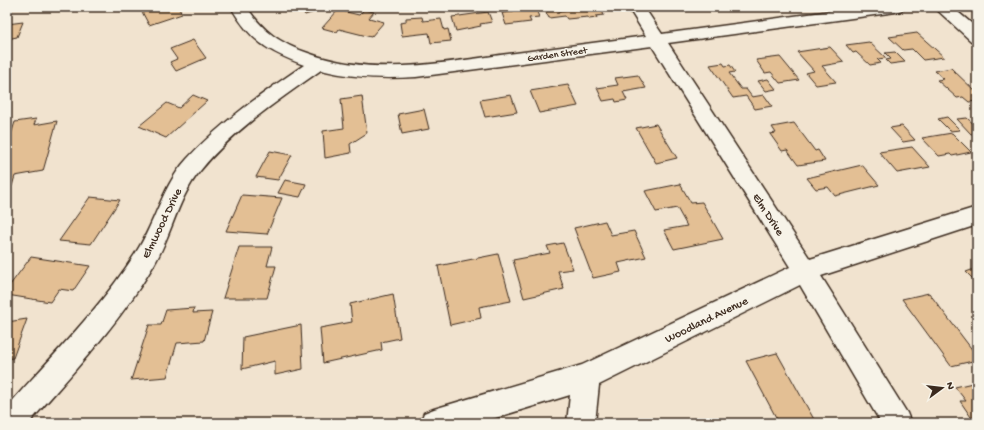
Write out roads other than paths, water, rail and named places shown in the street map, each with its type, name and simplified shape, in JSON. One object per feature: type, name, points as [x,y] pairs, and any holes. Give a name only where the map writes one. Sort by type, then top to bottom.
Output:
[{"type":"street","name":"Garden Street","points":[[239,7],[250,26],[266,41],[277,48],[317,64],[360,73],[412,72],[896,7]]},
{"type":"street","name":"Elm Drive","points":[[636,7],[805,271],[897,423]]},
{"type":"street","points":[[942,7],[977,37]]},
{"type":"street","name":"Elmwood Drive","points":[[11,423],[111,308],[133,277],[152,246],[181,180],[192,165],[214,143],[256,109],[317,64]]},
{"type":"street","name":"Woodland Avenue","points":[[434,423],[586,377],[805,271],[977,216]]},
{"type":"street","points":[[581,423],[586,377]]}]
